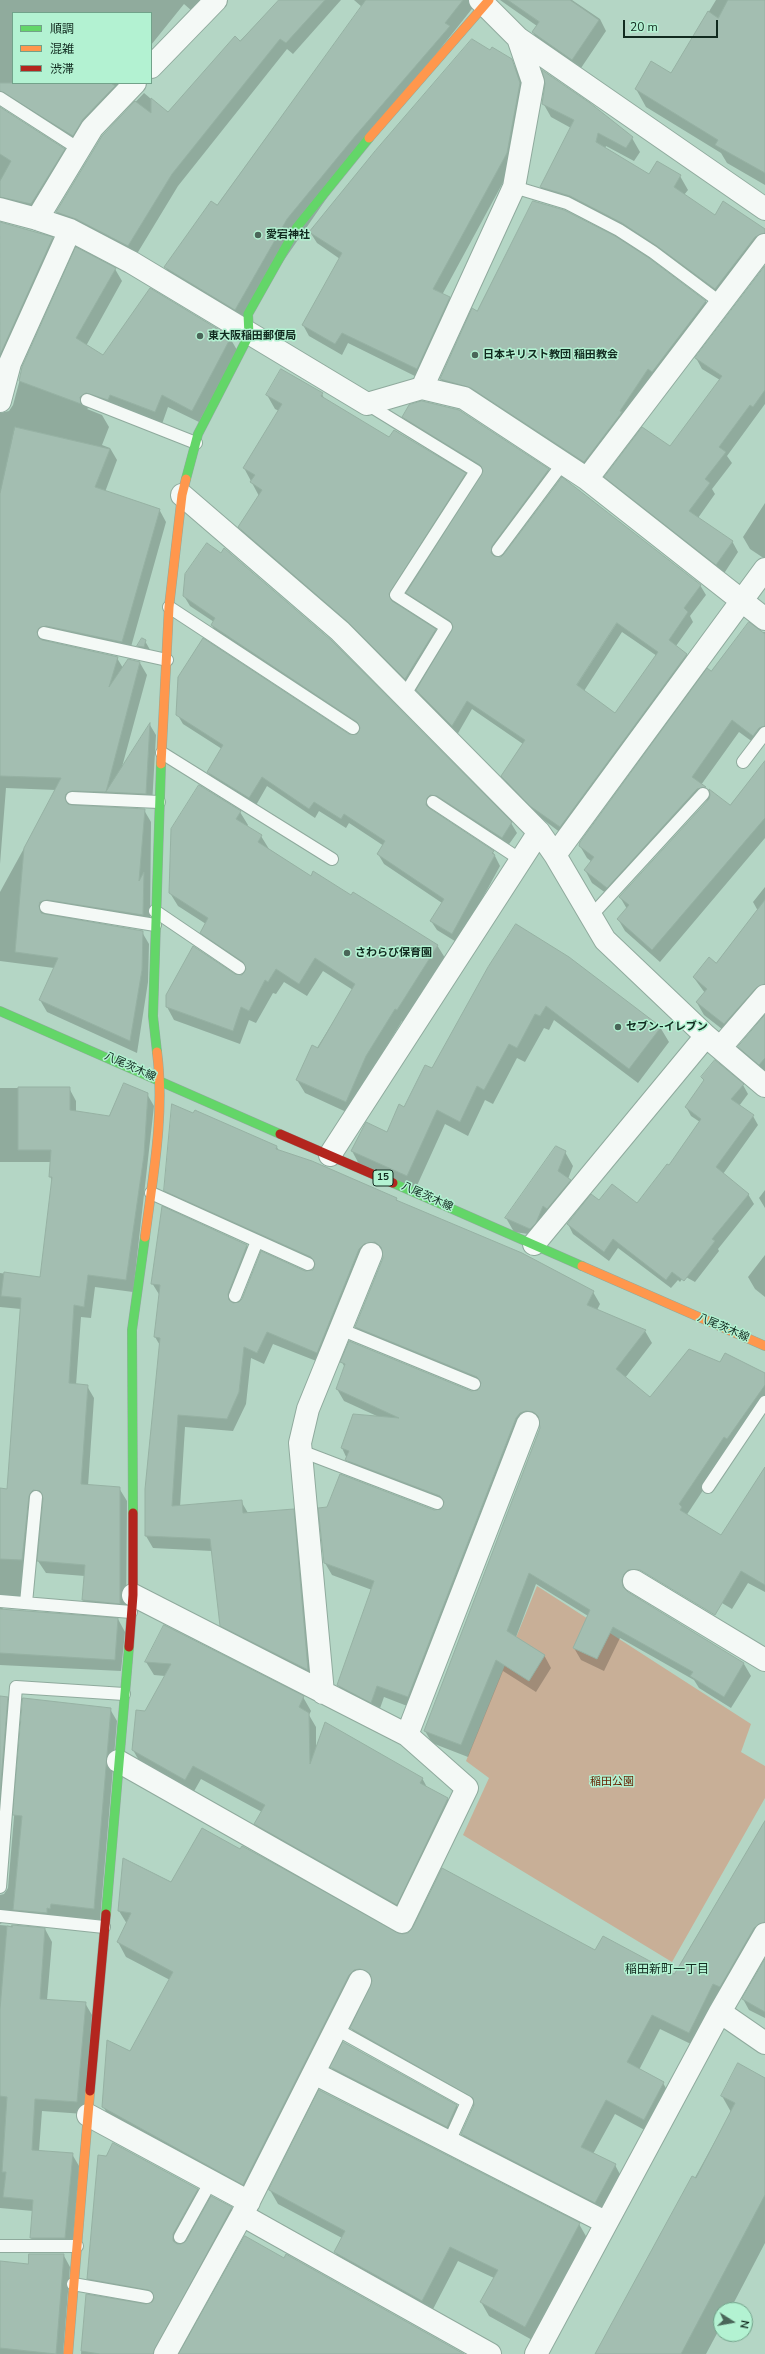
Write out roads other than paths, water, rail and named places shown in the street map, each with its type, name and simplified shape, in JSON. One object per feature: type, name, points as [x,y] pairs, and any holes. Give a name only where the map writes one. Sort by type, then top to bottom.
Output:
[{"type":"street","points":[[152,66],[216,0]]},
{"type":"street","points":[[68,2354],[132,1603],[132,1330],[151,1193],[162,1081],[153,1016],[159,802],[169,607],[182,495],[198,434],[249,335],[248,314],[297,227],[365,143],[485,2],[518,38],[765,209]]},
{"type":"street","points":[[422,388],[514,187],[532,82],[518,38]]},
{"type":"street","points":[[36,219],[92,128],[134,84]]},
{"type":"street","points":[[0,209],[70,230],[132,262],[249,335],[366,404],[422,388],[464,398],[587,479],[742,599],[765,619]]},
{"type":"street","points":[[1,391],[10,363],[70,230]]},
{"type":"street","points":[[587,479],[765,245]]},
{"type":"street","points":[[182,495],[340,631],[539,832],[555,855],[605,940],[713,1042],[765,1086]]},
{"type":"street","points":[[555,855],[765,569]]},
{"type":"street","points":[[330,1155],[539,832]]},
{"type":"street","points":[[534,1244],[713,1042],[765,996]]},
{"type":"street","name":"八尾茨木線","points":[[0,1010],[534,1244],[623,1286],[765,1346]]},
{"type":"street","points":[[323,1693],[300,1443],[308,1409],[371,1254]]},
{"type":"street","points":[[407,1735],[528,1422]]},
{"type":"street","points":[[634,1581],[765,1660]]},
{"type":"street","points":[[118,1761],[402,1922],[467,1788],[407,1735],[323,1693],[132,1603]]},
{"type":"street","points":[[536,2354],[605,2222],[720,2012],[765,1934]]},
{"type":"street","points":[[165,2354],[246,2209],[360,1981]]},
{"type":"street","points":[[720,2012],[765,2043]]},
{"type":"street","points":[[314,2072],[605,2222]]},
{"type":"street","points":[[88,2115],[211,2181],[246,2209],[490,2354]]},
{"type":"lane","points":[[0,98],[79,148]]},
{"type":"lane","points":[[514,187],[567,203],[619,230],[653,252],[720,303]]},
{"type":"lane","points":[[87,400],[196,444]]},
{"type":"lane","points":[[366,404],[476,471],[396,595],[446,627],[404,696]]},
{"type":"lane","points":[[498,550],[563,464]]},
{"type":"lane","points":[[169,607],[353,728]]},
{"type":"lane","points":[[44,633],[167,660]]},
{"type":"lane","points":[[744,762],[765,733]]},
{"type":"lane","points":[[162,753],[332,859]]},
{"type":"lane","points":[[591,916],[703,794]]},
{"type":"lane","points":[[72,798],[159,802]]},
{"type":"lane","points":[[433,802],[521,860]]},
{"type":"lane","points":[[46,907],[155,925]]},
{"type":"lane","points":[[155,911],[239,968]]},
{"type":"lane","points":[[151,1193],[308,1264]]},
{"type":"lane","points":[[235,1296],[257,1241]]},
{"type":"lane","points":[[340,1329],[474,1384]]},
{"type":"lane","points":[[708,1487],[765,1402]]},
{"type":"lane","points":[[301,1451],[437,1503]]},
{"type":"lane","points":[[26,1603],[36,1497]]},
{"type":"lane","points":[[0,1601],[26,1603],[132,1603]]},
{"type":"lane","points":[[0,1887],[16,1687],[124,1694]]},
{"type":"lane","points":[[0,1916],[104,1927]]},
{"type":"lane","points":[[336,2029],[467,2102],[449,2142]]},
{"type":"lane","points":[[180,2237],[211,2181]]},
{"type":"lane","points":[[0,2246],[77,2246]]},
{"type":"lane","points":[[74,2284],[147,2297]]},
{"type":"place","name":"愛宕神社","points":[[258,235]]},
{"type":"place","name":"東大阪稲田郵便局","points":[[200,336]]},
{"type":"place","name":"日本キリスト教団 稲田教会","points":[[475,355]]},
{"type":"place","name":"さわらび保育園","points":[[347,953]]},
{"type":"place","name":"セブン-イレブン","points":[[618,1027]]},
{"type":"district","name":"稲田新町一丁目","points":[[667,1970]]},
{"type":"park label","name":"稲田公園","points":[[612,1782]]}]
